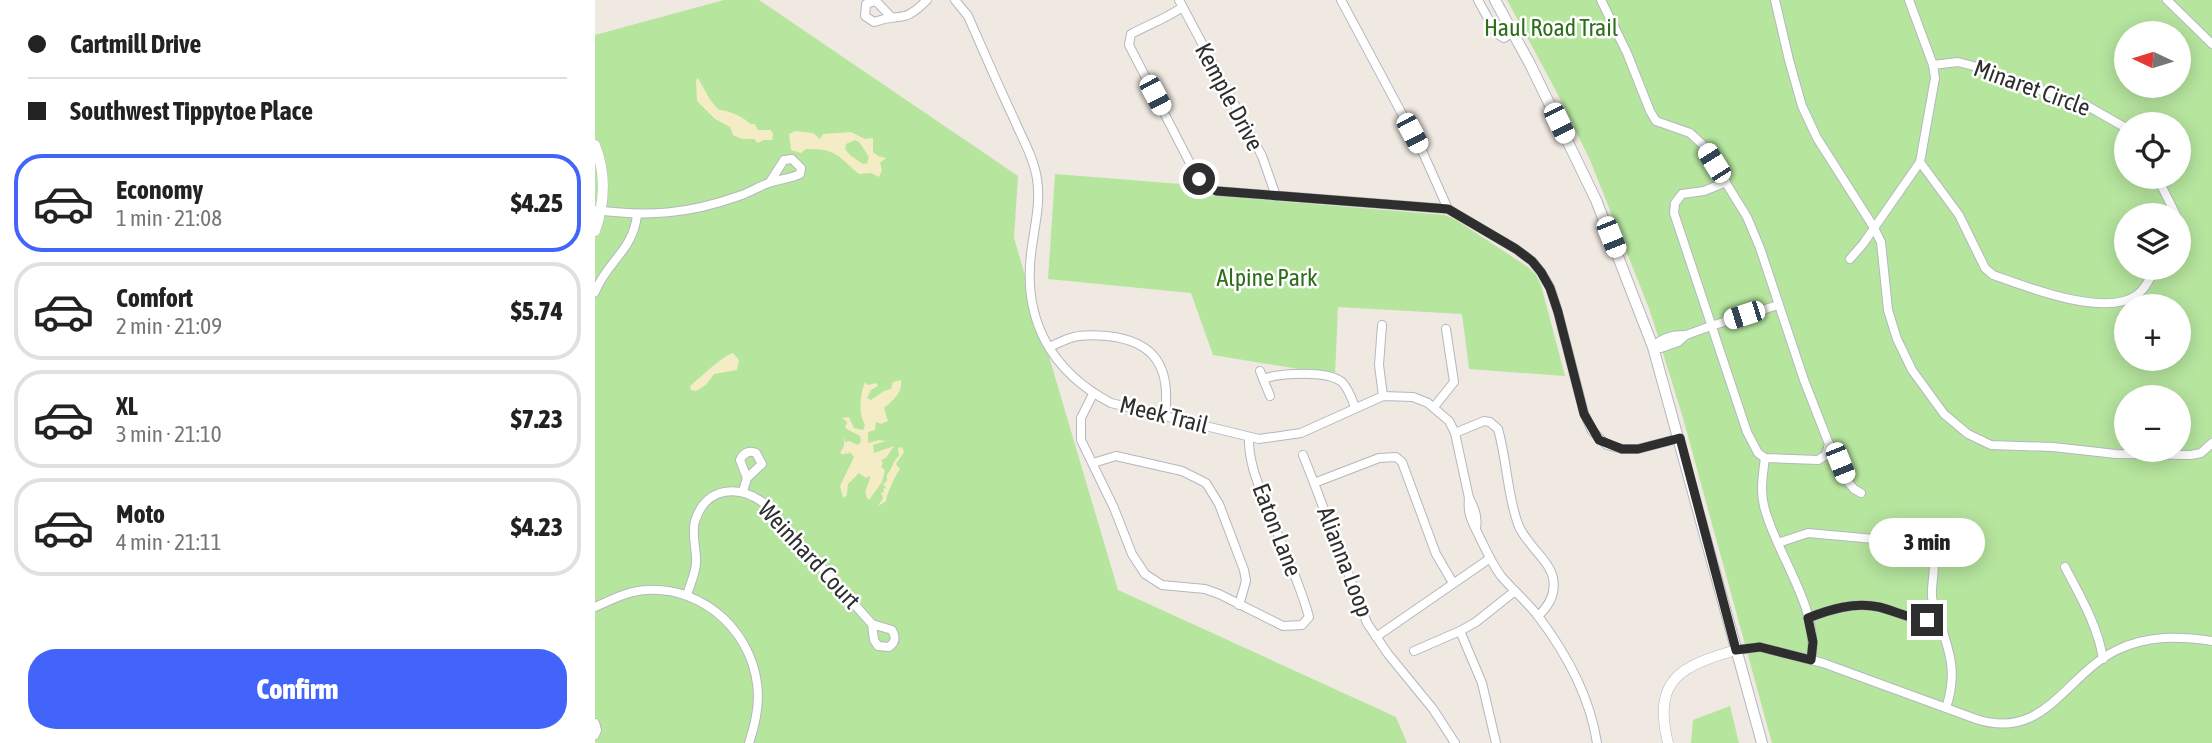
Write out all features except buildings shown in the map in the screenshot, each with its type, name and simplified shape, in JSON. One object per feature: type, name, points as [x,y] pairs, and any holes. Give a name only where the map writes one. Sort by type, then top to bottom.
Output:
[{"type":"main road","points":[[1495,0],[1597,200],[1653,347],[1762,743]]},
{"type":"street","points":[[891,17],[899,19],[912,15],[927,0]]},
{"type":"street","name":"Meek Trail","points":[[955,0],[968,16],[1029,152],[1037,177],[1039,203],[1029,280],[1031,302],[1038,326],[1049,348],[1072,378],[1093,394],[1111,403],[1259,439],[1301,433],[1383,396],[1413,397],[1434,407]]},
{"type":"street","points":[[1342,0],[1424,155],[1448,209]]},
{"type":"street","points":[[1478,0],[1496,33],[1504,38],[1513,32]]},
{"type":"street","points":[[1601,0],[1656,121],[1664,126],[1690,132],[1702,144],[1753,231],[1829,444],[1848,482],[1861,493]]},
{"type":"street","points":[[1775,0],[1802,106],[1817,138],[1874,226],[1884,257],[1888,310],[1904,355],[1944,414],[1968,434],[1991,445],[2053,447],[2116,454],[2191,455],[2201,453],[2212,443]]},
{"type":"street","points":[[1850,259],[1920,162],[1935,78],[1933,65],[1909,0]]},
{"type":"street","points":[[2167,0],[2212,44]]},
{"type":"street","points":[[1180,4],[1165,19],[1145,26],[1131,34],[1129,39],[1131,50],[1203,184],[1217,191],[1448,209],[1516,249],[1541,272],[1558,312],[1584,414],[1599,440],[1622,449],[1638,449],[1680,438]]},
{"type":"street","name":"Kemple Drive","points":[[1180,4],[1262,156],[1276,196]]},
{"type":"street","name":"Minaret Circle","points":[[1933,65],[1958,62],[1991,71],[2023,85],[2084,104],[2114,121]]},
{"type":"street","points":[[595,145],[603,179],[595,231]]},
{"type":"street","points":[[1920,162],[1951,203],[1985,268],[1993,275],[2081,302],[2099,303],[2127,300],[2138,294],[2149,280]]},
{"type":"street","points":[[1726,182],[1705,191],[1682,194],[1677,198],[1674,208],[1747,432],[1753,447],[1765,458],[1818,460],[1826,455],[1829,444]]},
{"type":"street","points":[[598,210],[638,215],[671,214],[741,196],[770,183]]},
{"type":"street","points":[[595,292],[609,267],[631,241],[638,215]]},
{"type":"street","points":[[1653,347],[1659,340],[1686,335],[1778,305]]},
{"type":"street","points":[[1382,326],[1380,365],[1383,396]]},
{"type":"street","points":[[1446,329],[1454,382],[1434,407],[1449,421],[1455,433],[1469,498],[1474,506],[1476,528],[1489,559],[1538,616],[1569,661],[1584,697],[1597,743]]},
{"type":"street","points":[[1049,348],[1073,337],[1094,334],[1127,338],[1150,351],[1164,372],[1167,391],[1165,415]]},
{"type":"street","points":[[1270,396],[1262,375],[1288,373],[1332,377],[1341,381],[1355,407]]},
{"type":"street","points":[[1093,394],[1081,418],[1080,428],[1085,450],[1114,508],[1132,554],[1145,574],[1162,584],[1205,589],[1239,605],[1246,581],[1244,570],[1219,504],[1206,483],[1182,471],[1116,456],[1093,463]]},
{"type":"street","points":[[1455,433],[1484,421],[1490,422],[1498,429],[1518,524],[1552,574],[1552,597],[1538,616]]},
{"type":"street","name":"Eaton Lane","points":[[1239,605],[1292,628],[1307,622],[1309,617],[1302,592],[1249,457],[1249,437]]},
{"type":"street","points":[[1303,455],[1314,483]]},
{"type":"street","name":"Alianna Loop","points":[[1453,583],[1436,554],[1402,462],[1396,457],[1379,458],[1314,483],[1367,623],[1388,654],[1433,709],[1455,743]]},
{"type":"street","points":[[1765,458],[1763,504],[1808,618],[1813,642],[1811,660]]},
{"type":"street","name":"Weinhard Court","points":[[743,491],[747,478]]},
{"type":"street","name":"Weinhard Court","points":[[687,595],[696,565],[694,529],[700,510],[708,501],[722,493],[743,491],[765,504],[872,624]]},
{"type":"street","points":[[1778,543],[1798,535],[1817,533],[1924,544],[1930,548],[1934,556],[1932,597],[1949,648],[1953,672],[1946,708]]},
{"type":"street","points":[[1376,637],[1489,559]]},
{"type":"street","points":[[2065,567],[2102,647],[2103,659]]},
{"type":"street","points":[[595,607],[628,593],[645,590],[667,591],[687,595],[727,621],[737,633],[749,657],[758,696],[749,743]]},
{"type":"street","points":[[1414,650],[1460,631],[1483,617],[1515,591]]},
{"type":"street","points":[[1808,618],[1832,609],[1857,606],[1879,607],[1911,618],[1938,618]]},
{"type":"street","points":[[1460,631],[1482,683],[1496,743]]},
{"type":"street","points":[[1668,743],[1663,724],[1664,705],[1667,692],[1678,676],[1688,666],[1736,650],[1760,647],[1837,667],[1987,723],[2001,725],[2032,716],[2056,701],[2115,651],[2158,638],[2181,636],[2212,641]]},
{"type":"street","points":[[595,723],[595,735]]},
{"type":"green space","points":[[724,0],[759,0],[1018,176],[1014,238],[1118,590],[1396,717],[1407,743],[595,743],[595,35]]},
{"type":"green space","name":"Haul Road Trail","points":[[1507,0],[2212,0],[2212,743],[1772,743],[1683,418],[1650,311],[1590,160]]},
{"type":"green space","name":"Alpine Park","points":[[1055,174],[1193,185],[1193,194],[1445,215],[1528,267],[1536,275],[1565,376],[1469,369],[1462,314],[1338,307],[1335,375],[1213,355],[1191,293],[1048,279]]},
{"type":"green space","points":[[1730,706],[1739,743],[1691,743],[1693,720]]},
{"type":"sand","points":[[698,78],[719,110],[755,124],[758,130],[771,130],[772,140],[758,143],[754,139],[742,139],[733,135],[730,127],[715,119],[697,101]]},
{"type":"sand","points":[[795,131],[813,133],[820,139],[823,134],[851,132],[865,139],[873,138],[873,152],[886,158],[880,163],[882,170],[879,177],[871,173],[859,174],[830,152],[806,149],[801,153],[791,150],[789,134]],"holes":[[[855,140],[869,157],[867,163],[863,164],[845,149],[846,144]]]},
{"type":"sand","points":[[733,353],[739,360],[737,370],[714,374],[706,385],[696,391],[691,390],[690,386],[717,362]]},
{"type":"sand","points":[[901,380],[899,393],[884,408],[888,421],[881,424],[876,422],[875,430],[868,432],[868,443],[886,441],[873,445],[874,453],[894,446],[886,458],[881,460],[881,467],[885,470],[882,482],[869,500],[866,491],[870,476],[866,478],[859,473],[848,484],[847,495],[843,498],[840,486],[854,457],[850,452],[844,455],[840,453],[844,446],[844,436],[845,442],[858,445],[861,441],[860,436],[845,428],[847,422],[842,418],[849,417],[854,428],[863,430],[865,425],[860,404],[865,382],[868,385],[876,383],[878,386],[871,390],[867,398],[871,400],[891,389],[893,382]]},
{"type":"sand","points":[[902,447],[904,452],[896,464],[900,469],[886,501],[878,506],[883,498],[881,493],[886,488],[883,484],[887,481],[887,474],[899,456],[898,448]]},
{"type":"route","points":[[1199,179],[1217,191],[1448,209],[1532,261],[1550,288],[1584,414],[1599,440],[1622,449],[1638,449],[1680,438],[1736,650],[1748,647],[1769,648],[1811,660],[1813,642],[1808,618],[1846,606],[1879,607],[1911,618],[1927,620]]}]
